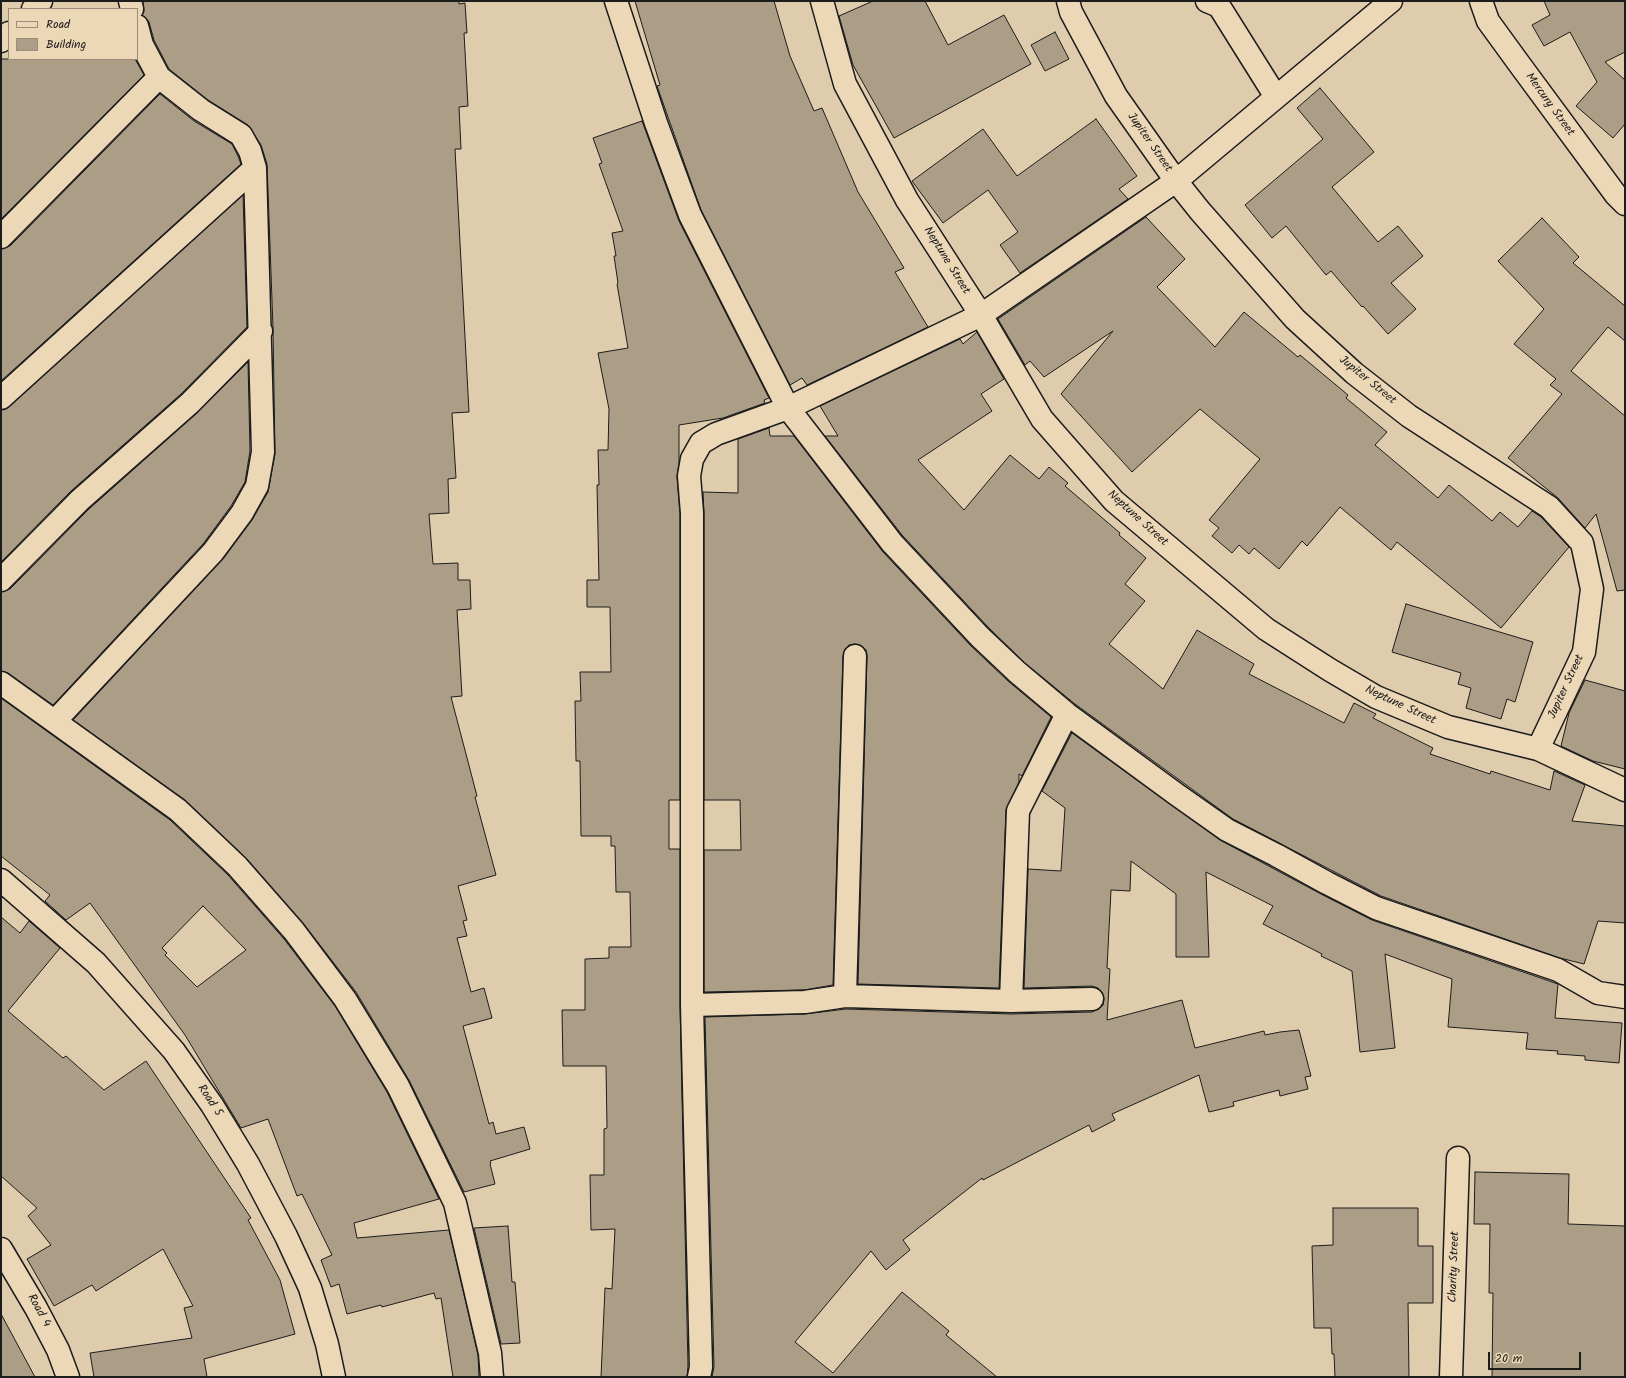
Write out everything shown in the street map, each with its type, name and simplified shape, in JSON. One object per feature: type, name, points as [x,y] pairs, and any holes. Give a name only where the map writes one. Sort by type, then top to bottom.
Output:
[{"type":"street","points":[[616,1],[656,123],[690,215],[788,408],[892,543],[980,637],[1012,667],[1067,714],[1227,830],[1276,855],[1326,884],[1376,908],[1558,970],[1598,993],[1625,997]]},
{"type":"street","name":"Neptune Street","points":[[822,1],[845,84],[907,200],[981,315],[1042,419],[1114,501],[1266,629],[1330,670],[1376,697],[1448,728],[1538,749],[1625,790]]},
{"type":"street","name":"Jupiter Street","points":[[1068,1],[1071,12],[1116,96],[1176,181],[1200,211],[1295,319],[1354,373],[1409,416],[1549,507],[1582,544],[1592,589],[1584,652],[1538,749]]},
{"type":"street","points":[[1207,1],[1219,6],[1276,97]]},
{"type":"street","points":[[699,1377],[701,1367],[692,1005],[692,513],[689,476],[692,459],[701,444],[716,434],[788,408],[981,315],[1176,181],[1390,1]]},
{"type":"street","name":"Mercury Street","points":[[1481,1],[1488,21],[1616,195],[1625,204]]},
{"type":"street","points":[[55,721],[213,552],[242,513],[257,486],[263,452],[261,331],[255,168],[250,151],[241,135],[201,110],[159,77],[142,45],[138,30]]},
{"type":"street","points":[[1,237],[159,77]]},
{"type":"street","points":[[1,398],[255,168]]},
{"type":"street","points":[[1,580],[80,500],[190,403],[261,331]]},
{"type":"street","points":[[845,996],[855,656]]},
{"type":"street","points":[[1,683],[178,810],[237,866],[268,901],[294,931],[345,999],[398,1086],[456,1203],[490,1353],[492,1377]]},
{"type":"street","points":[[1011,1001],[1018,811],[1067,714]]},
{"type":"street","name":"Road 5","points":[[1,880],[51,922],[96,964],[174,1051],[212,1105],[252,1170],[286,1236],[310,1288],[327,1344],[334,1377]]},
{"type":"street","points":[[692,1005],[805,1002],[845,996],[1011,1001],[1092,999]]},
{"type":"street","name":"Charity Street","points":[[1451,1377],[1458,1158]]},
{"type":"street","name":"Road 4","points":[[1,1249],[36,1308],[58,1350],[68,1377]]},
{"type":"building","points":[[143,1],[459,1],[459,4],[465,3],[467,33],[464,33],[468,106],[459,107],[461,149],[455,149],[469,412],[452,413],[456,478],[448,479],[449,513],[429,514],[433,564],[458,563],[458,580],[470,580],[471,609],[457,610],[462,696],[451,697],[477,796],[475,797],[496,875],[458,886],[467,920],[463,921],[467,936],[457,938],[471,992],[484,988],[492,1018],[463,1026],[489,1124],[493,1122],[496,1134],[524,1127],[530,1149],[490,1161],[495,1184],[464,1192],[409,1080],[356,992],[303,923],[246,858],[185,800],[73,720],[223,559],[252,520],[268,492],[275,454],[273,328],[267,164],[261,145],[248,125],[208,100],[169,69],[154,40],[149,22],[142,15],[144,12]]},
{"type":"building","points":[[635,1],[774,1],[790,56],[814,111],[822,108],[858,192],[904,268],[895,272],[928,327],[807,385],[802,378],[790,385],[701,210],[657,86],[660,85]]},
{"type":"building","points":[[873,1],[925,1],[948,45],[1004,15],[1031,64],[894,138],[853,65],[839,16]]},
{"type":"building","points":[[1544,1],[1625,1],[1625,52],[1605,62],[1625,80],[1625,124],[1613,138],[1576,106],[1597,82],[1570,32],[1544,46],[1532,25],[1550,15]]},
{"type":"building","points":[[1055,32],[1069,59],[1045,71],[1031,45]]},
{"type":"building","points":[[1,59],[136,60],[144,75],[1,219]]},
{"type":"building","points":[[1320,88],[1374,152],[1332,187],[1378,242],[1398,226],[1423,256],[1391,283],[1416,309],[1388,334],[1331,271],[1326,275],[1286,226],[1272,238],[1245,205],[1323,139],[1297,108]]},
{"type":"building","points":[[160,94],[194,121],[232,144],[241,164],[1,381],[1,249],[10,246]]},
{"type":"building","points":[[1096,119],[1137,176],[1119,189],[1128,199],[1020,273],[1000,245],[1018,232],[988,190],[943,223],[912,181],[983,129],[1017,176]]},
{"type":"building","points":[[642,121],[679,221],[769,398],[764,400],[765,403],[723,418],[679,425],[679,463],[677,477],[680,514],[680,800],[669,800],[669,849],[680,849],[680,1005],[688,1366],[687,1377],[601,1377],[605,1288],[612,1289],[615,1229],[591,1230],[590,1175],[604,1175],[604,1129],[607,1128],[606,1066],[563,1066],[562,1010],[585,1010],[585,959],[609,958],[609,947],[631,947],[630,892],[616,892],[615,846],[611,846],[611,836],[581,836],[580,761],[576,761],[575,701],[581,701],[580,672],[611,672],[610,607],[587,607],[587,580],[599,580],[597,485],[599,485],[598,450],[608,450],[609,409],[598,353],[628,348],[617,284],[614,256],[616,256],[612,233],[623,231],[599,164],[602,163],[593,138]]},
{"type":"building","points":[[243,195],[247,327],[181,394],[71,491],[1,562],[1,410],[9,407]]},
{"type":"building","points":[[1146,217],[1185,259],[1157,287],[1215,347],[1244,312],[1298,357],[1300,355],[1348,395],[1346,398],[1387,432],[1375,445],[1438,498],[1449,485],[1492,521],[1500,512],[1518,527],[1532,511],[1541,517],[1569,547],[1501,628],[1397,542],[1391,550],[1340,507],[1307,546],[1302,541],[1279,569],[1254,548],[1249,554],[1239,545],[1232,553],[1212,536],[1219,528],[1209,520],[1260,459],[1200,409],[1132,472],[1061,394],[1113,331],[1044,377],[1030,361],[1025,365],[998,319]]},
{"type":"building","points":[[1542,218],[1579,257],[1573,263],[1625,306],[1625,341],[1608,327],[1571,371],[1625,416],[1625,590],[1617,591],[1596,514],[1585,528],[1558,498],[1508,458],[1562,394],[1550,385],[1556,379],[1514,344],[1544,309],[1498,261]]},
{"type":"building","points":[[977,332],[1004,379],[981,394],[992,411],[918,460],[964,510],[1010,455],[1039,479],[1049,467],[1068,483],[1065,486],[1120,533],[1119,535],[1146,558],[1125,584],[1145,601],[1109,644],[1163,689],[1197,630],[1254,664],[1249,674],[1344,723],[1354,703],[1376,714],[1373,718],[1433,748],[1430,754],[1490,774],[1491,771],[1550,790],[1554,771],[1585,785],[1572,821],[1625,826],[1625,923],[1598,921],[1584,964],[1560,958],[1381,896],[1233,819],[1075,704],[1025,663],[989,628],[902,535],[825,436],[838,436],[820,406],[960,339],[963,344]]},
{"type":"building","points":[[248,362],[250,451],[245,482],[231,506],[203,544],[53,705],[8,673],[1,671],[1,592],[10,589],[89,509],[198,412]]},
{"type":"building","points":[[769,428],[770,436],[794,436],[883,552],[971,646],[1008,681],[1051,717],[1022,776],[1019,774],[1019,782],[1006,810],[999,988],[858,984],[867,656],[866,650],[862,646],[855,644],[849,645],[845,649],[843,656],[833,985],[804,990],[704,992],[704,850],[741,850],[740,800],[704,800],[703,492],[738,493],[738,439]]},
{"type":"building","points":[[1406,604],[1533,642],[1515,702],[1507,699],[1501,719],[1466,708],[1471,688],[1458,684],[1461,673],[1392,652]]},
{"type":"building","points":[[1585,680],[1625,691],[1625,769],[1593,761],[1561,746],[1569,713]]},
{"type":"building","points":[[1,698],[170,820],[228,875],[284,939],[335,1006],[387,1092],[439,1199],[354,1223],[357,1238],[449,1230],[478,1355],[479,1377],[453,1377],[441,1298],[436,1299],[434,1293],[382,1307],[381,1305],[347,1314],[339,1284],[331,1287],[321,1260],[332,1255],[302,1194],[297,1196],[268,1119],[241,1128],[185,1035],[90,903],[66,920],[45,901],[50,895],[1,856]],"holes":[[[203,906],[246,950],[197,987],[165,955],[167,953],[162,948]]]},
{"type":"building","points":[[1072,733],[1220,840],[1321,894],[1372,920],[1558,984],[1555,1018],[1622,1023],[1619,1063],[1585,1060],[1585,1056],[1557,1054],[1558,1051],[1526,1049],[1528,1033],[1448,1027],[1452,979],[1385,954],[1395,1048],[1360,1052],[1352,971],[1321,956],[1322,954],[1263,924],[1273,906],[1206,872],[1209,957],[1176,957],[1176,894],[1131,861],[1130,891],[1111,890],[1107,968],[1110,969],[1107,1020],[1182,1000],[1195,1048],[1264,1031],[1265,1035],[1299,1030],[1311,1076],[1305,1077],[1308,1089],[1280,1096],[1279,1090],[1233,1102],[1234,1106],[1209,1112],[1199,1075],[1112,1114],[1115,1120],[1092,1132],[1089,1125],[983,1180],[982,1178],[903,1240],[910,1250],[886,1270],[871,1251],[795,1342],[833,1373],[902,1292],[949,1331],[946,1335],[997,1377],[712,1377],[714,1367],[705,1017],[805,1014],[846,1009],[1011,1014],[1092,1012],[1099,1009],[1103,1005],[1104,998],[1102,992],[1098,988],[1092,986],[1024,988],[1028,869],[1061,871],[1065,808],[1042,791]]},
{"type":"building","points":[[1,917],[20,933],[29,921],[60,948],[8,1011],[63,1058],[66,1056],[104,1090],[146,1061],[251,1218],[248,1220],[280,1280],[295,1334],[204,1359],[207,1377],[94,1377],[90,1353],[192,1338],[184,1308],[193,1306],[163,1249],[96,1291],[92,1285],[54,1306],[27,1259],[51,1245],[28,1216],[37,1208],[1,1176]]},
{"type":"building","points":[[1475,1172],[1569,1174],[1568,1224],[1625,1226],[1625,1377],[1492,1377],[1493,1293],[1489,1293],[1490,1224],[1474,1224]]},
{"type":"building","points":[[1333,1208],[1418,1208],[1418,1246],[1433,1246],[1433,1303],[1408,1303],[1409,1377],[1335,1377],[1331,1328],[1314,1328],[1312,1246],[1333,1245]]},
{"type":"building","points":[[508,1226],[512,1282],[515,1282],[520,1343],[501,1344],[474,1228]]},
{"type":"building","points":[[1,1314],[35,1377],[1,1377]]}]
